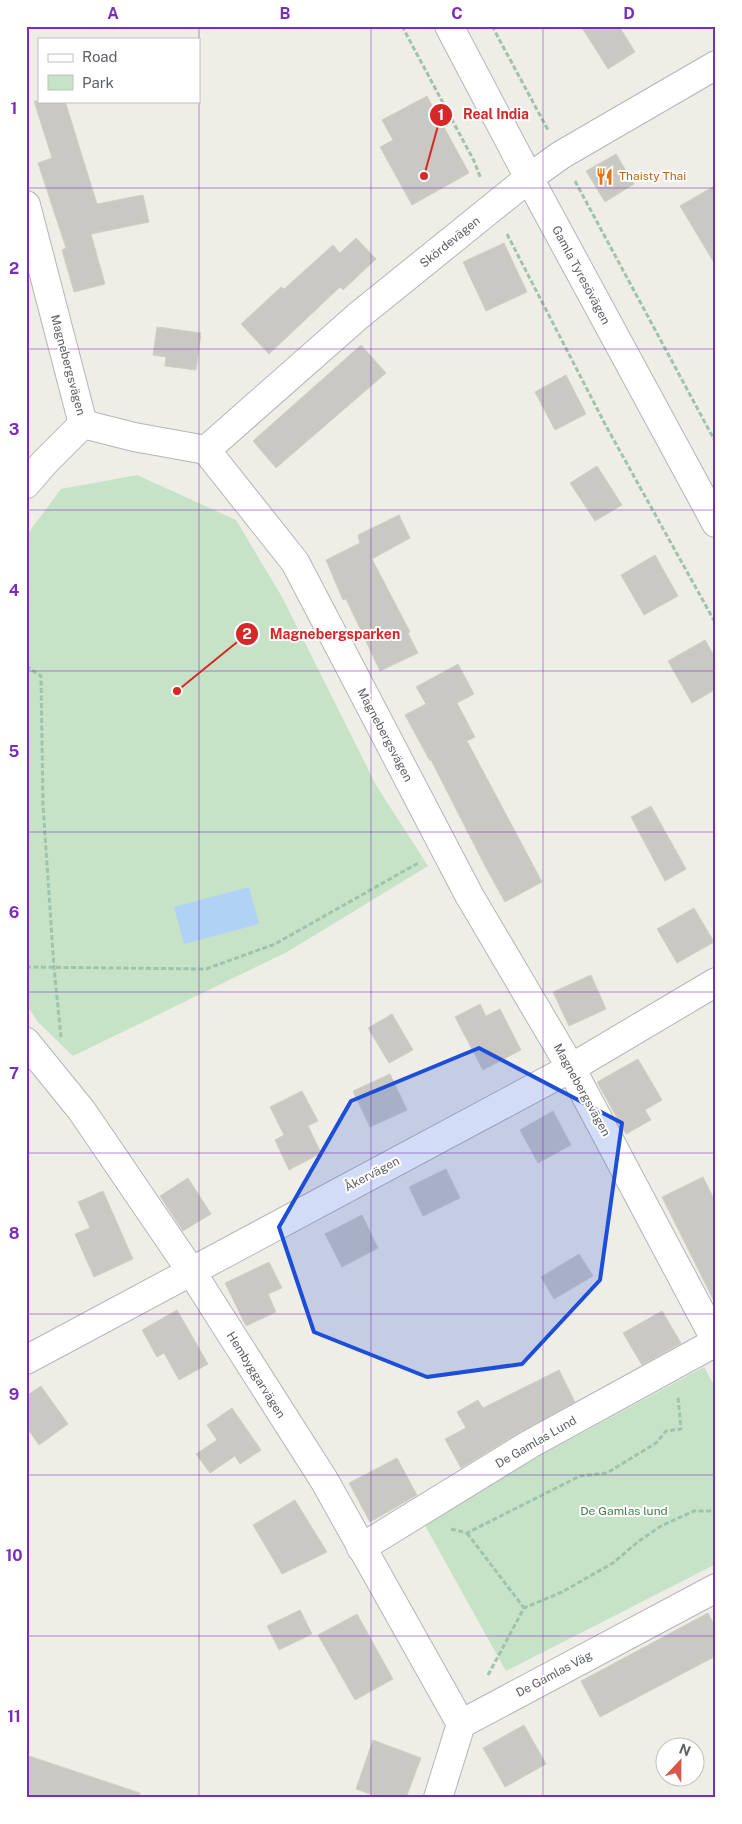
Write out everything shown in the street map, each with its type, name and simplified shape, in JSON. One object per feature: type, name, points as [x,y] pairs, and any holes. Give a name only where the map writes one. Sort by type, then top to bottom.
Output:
[{"type":"street","name":"Gamla Tyresövägen","points":[[449,26],[716,523]]},
{"type":"street","name":"Skördevägen","points":[[206,450],[358,316],[529,178],[561,155],[716,64]]},
{"type":"street","name":"Magnebergsvägen","points":[[26,206],[83,424],[134,437],[206,450],[295,562],[469,895],[571,1068],[716,1342]]},
{"type":"street","points":[[26,484],[83,424]]},
{"type":"street","name":"Åkervägen","points":[[26,1360],[571,1068],[716,982]]},
{"type":"street","name":"Hembyggarvägen","points":[[26,1042],[82,1111],[191,1271],[324,1480],[461,1724]]},
{"type":"street","name":"De Gamlas Lund","points":[[361,1548],[530,1444],[716,1342]]},
{"type":"street","name":"De Gamlas Väg","points":[[461,1724],[716,1588]]},
{"type":"street","points":[[438,1798],[461,1724]]},
{"type":"path","points":[[402,26],[474,161],[494,207],[606,426],[716,624]]},
{"type":"path","points":[[492,26],[716,443]]},
{"type":"path","points":[[26,666],[41,676],[43,805],[54,968],[62,1034],[56,1079]]},
{"type":"path","points":[[26,967],[206,970],[275,944],[444,848]]},
{"type":"path","points":[[467,1533],[580,1476],[607,1473],[656,1443],[666,1431],[681,1429],[676,1364]]},
{"type":"path","points":[[484,1682],[524,1608],[562,1592],[613,1563],[639,1541],[661,1526],[694,1511],[716,1511]]},
{"type":"path","points":[[410,1518],[467,1533],[524,1608]]},
{"type":"highlighted area","points":[[479,1048],[622,1123],[600,1280],[522,1364],[427,1377],[314,1332],[279,1227],[351,1101]]},
{"type":"green space","points":[[137,475],[236,520],[282,597],[376,785],[428,866],[287,952],[73,1056],[38,1022],[26,1004],[26,536],[61,489]]},
{"type":"green space","name":"De Gamlas lund","points":[[704,1367],[716,1389],[716,1564],[506,1671],[422,1520]]},
{"type":"water","points":[[249,887],[259,924],[184,944],[174,907]]},
{"type":"building","points":[[581,26],[619,26],[635,52],[608,69]]},
{"type":"building","points":[[427,96],[469,173],[412,205],[380,147],[393,140],[382,120]]},
{"type":"building","points":[[34,101],[65,102],[97,204],[143,195],[149,222],[91,234],[105,284],[74,292],[62,250],[66,248],[38,163],[52,158]]},
{"type":"building","points":[[616,154],[634,184],[605,202],[586,171]]},
{"type":"building","points":[[716,185],[716,266],[680,206]]},
{"type":"building","points":[[356,238],[376,259],[343,290],[340,287],[269,354],[241,324],[281,287],[284,289],[333,245],[340,253]]},
{"type":"building","points":[[504,243],[527,292],[486,311],[463,262]]},
{"type":"building","points":[[157,327],[201,333],[196,370],[165,366],[166,357],[153,355]]},
{"type":"building","points":[[361,345],[386,373],[276,468],[253,441]]},
{"type":"building","points":[[566,375],[586,414],[555,430],[535,392]]},
{"type":"building","points":[[597,466],[622,505],[595,521],[570,483]]},
{"type":"building","points":[[399,515],[410,538],[372,559],[410,632],[408,633],[418,653],[380,671],[346,599],[343,600],[326,560],[360,543],[358,535]]},
{"type":"building","points":[[655,555],[678,596],[644,615],[621,575]]},
{"type":"building","points":[[705,640],[716,659],[716,689],[692,703],[668,661]]},
{"type":"building","points":[[458,664],[474,694],[457,703],[475,737],[467,741],[542,882],[505,902],[431,760],[405,715],[426,704],[416,687]]},
{"type":"building","points":[[651,806],[686,869],[665,881],[631,817]]},
{"type":"building","points":[[694,908],[714,942],[677,963],[657,929]]},
{"type":"building","points":[[591,975],[606,1009],[569,1026],[553,992]]},
{"type":"building","points":[[480,1004],[486,1016],[500,1009],[521,1050],[483,1070],[455,1017]]},
{"type":"building","points":[[392,1014],[413,1050],[389,1063],[368,1028]]},
{"type":"building","points":[[638,1059],[662,1100],[645,1110],[651,1120],[626,1134],[597,1082]]},
{"type":"building","points":[[390,1074],[407,1110],[370,1127],[353,1091]]},
{"type":"building","points":[[302,1091],[318,1121],[308,1126],[321,1153],[289,1170],[275,1140],[284,1135],[270,1107]]},
{"type":"building","points":[[553,1111],[571,1145],[538,1163],[520,1130]]},
{"type":"building","points":[[446,1169],[460,1198],[423,1216],[409,1187]]},
{"type":"building","points":[[703,1177],[716,1203],[716,1305],[662,1197]]},
{"type":"building","points":[[188,1178],[211,1214],[183,1231],[160,1196]]},
{"type":"building","points":[[103,1191],[133,1259],[94,1277],[75,1234],[90,1228],[78,1202]]},
{"type":"building","points":[[362,1215],[378,1248],[342,1267],[325,1234]]},
{"type":"building","points":[[579,1254],[593,1276],[554,1299],[541,1277]]},
{"type":"building","points":[[269,1262],[282,1288],[268,1294],[276,1312],[246,1326],[225,1283]]},
{"type":"building","points":[[177,1310],[208,1364],[179,1380],[164,1353],[157,1357],[142,1330]]},
{"type":"building","points":[[662,1311],[681,1343],[642,1365],[623,1333]]},
{"type":"building","points":[[559,1370],[575,1402],[461,1468],[445,1439],[466,1428],[457,1412],[478,1400],[483,1408]]},
{"type":"building","points":[[41,1386],[68,1424],[39,1445],[26,1426],[26,1396]]},
{"type":"building","points":[[232,1408],[261,1450],[240,1464],[235,1456],[210,1473],[196,1454],[217,1440],[207,1425]]},
{"type":"building","points":[[397,1458],[417,1495],[370,1522],[349,1483]]},
{"type":"building","points":[[295,1500],[327,1552],[282,1574],[253,1525]]},
{"type":"building","points":[[300,1610],[312,1634],[279,1650],[267,1626]]},
{"type":"building","points":[[708,1613],[716,1628],[716,1656],[600,1717],[581,1681]]},
{"type":"building","points":[[357,1614],[393,1679],[355,1700],[318,1635]]},
{"type":"building","points":[[524,1725],[546,1764],[505,1787],[483,1748]]},
{"type":"building","points":[[373,1740],[421,1758],[406,1798],[381,1798],[356,1789]]},
{"type":"building","points":[[26,1755],[140,1793],[139,1798],[26,1798]]},
{"type":"place","name":"Real India","points":[[424,176]]},
{"type":"place","name":"Thaisty Thai","points":[[605,176]]},
{"type":"place","name":"Magnebergsparken","points":[[177,691]]}]
